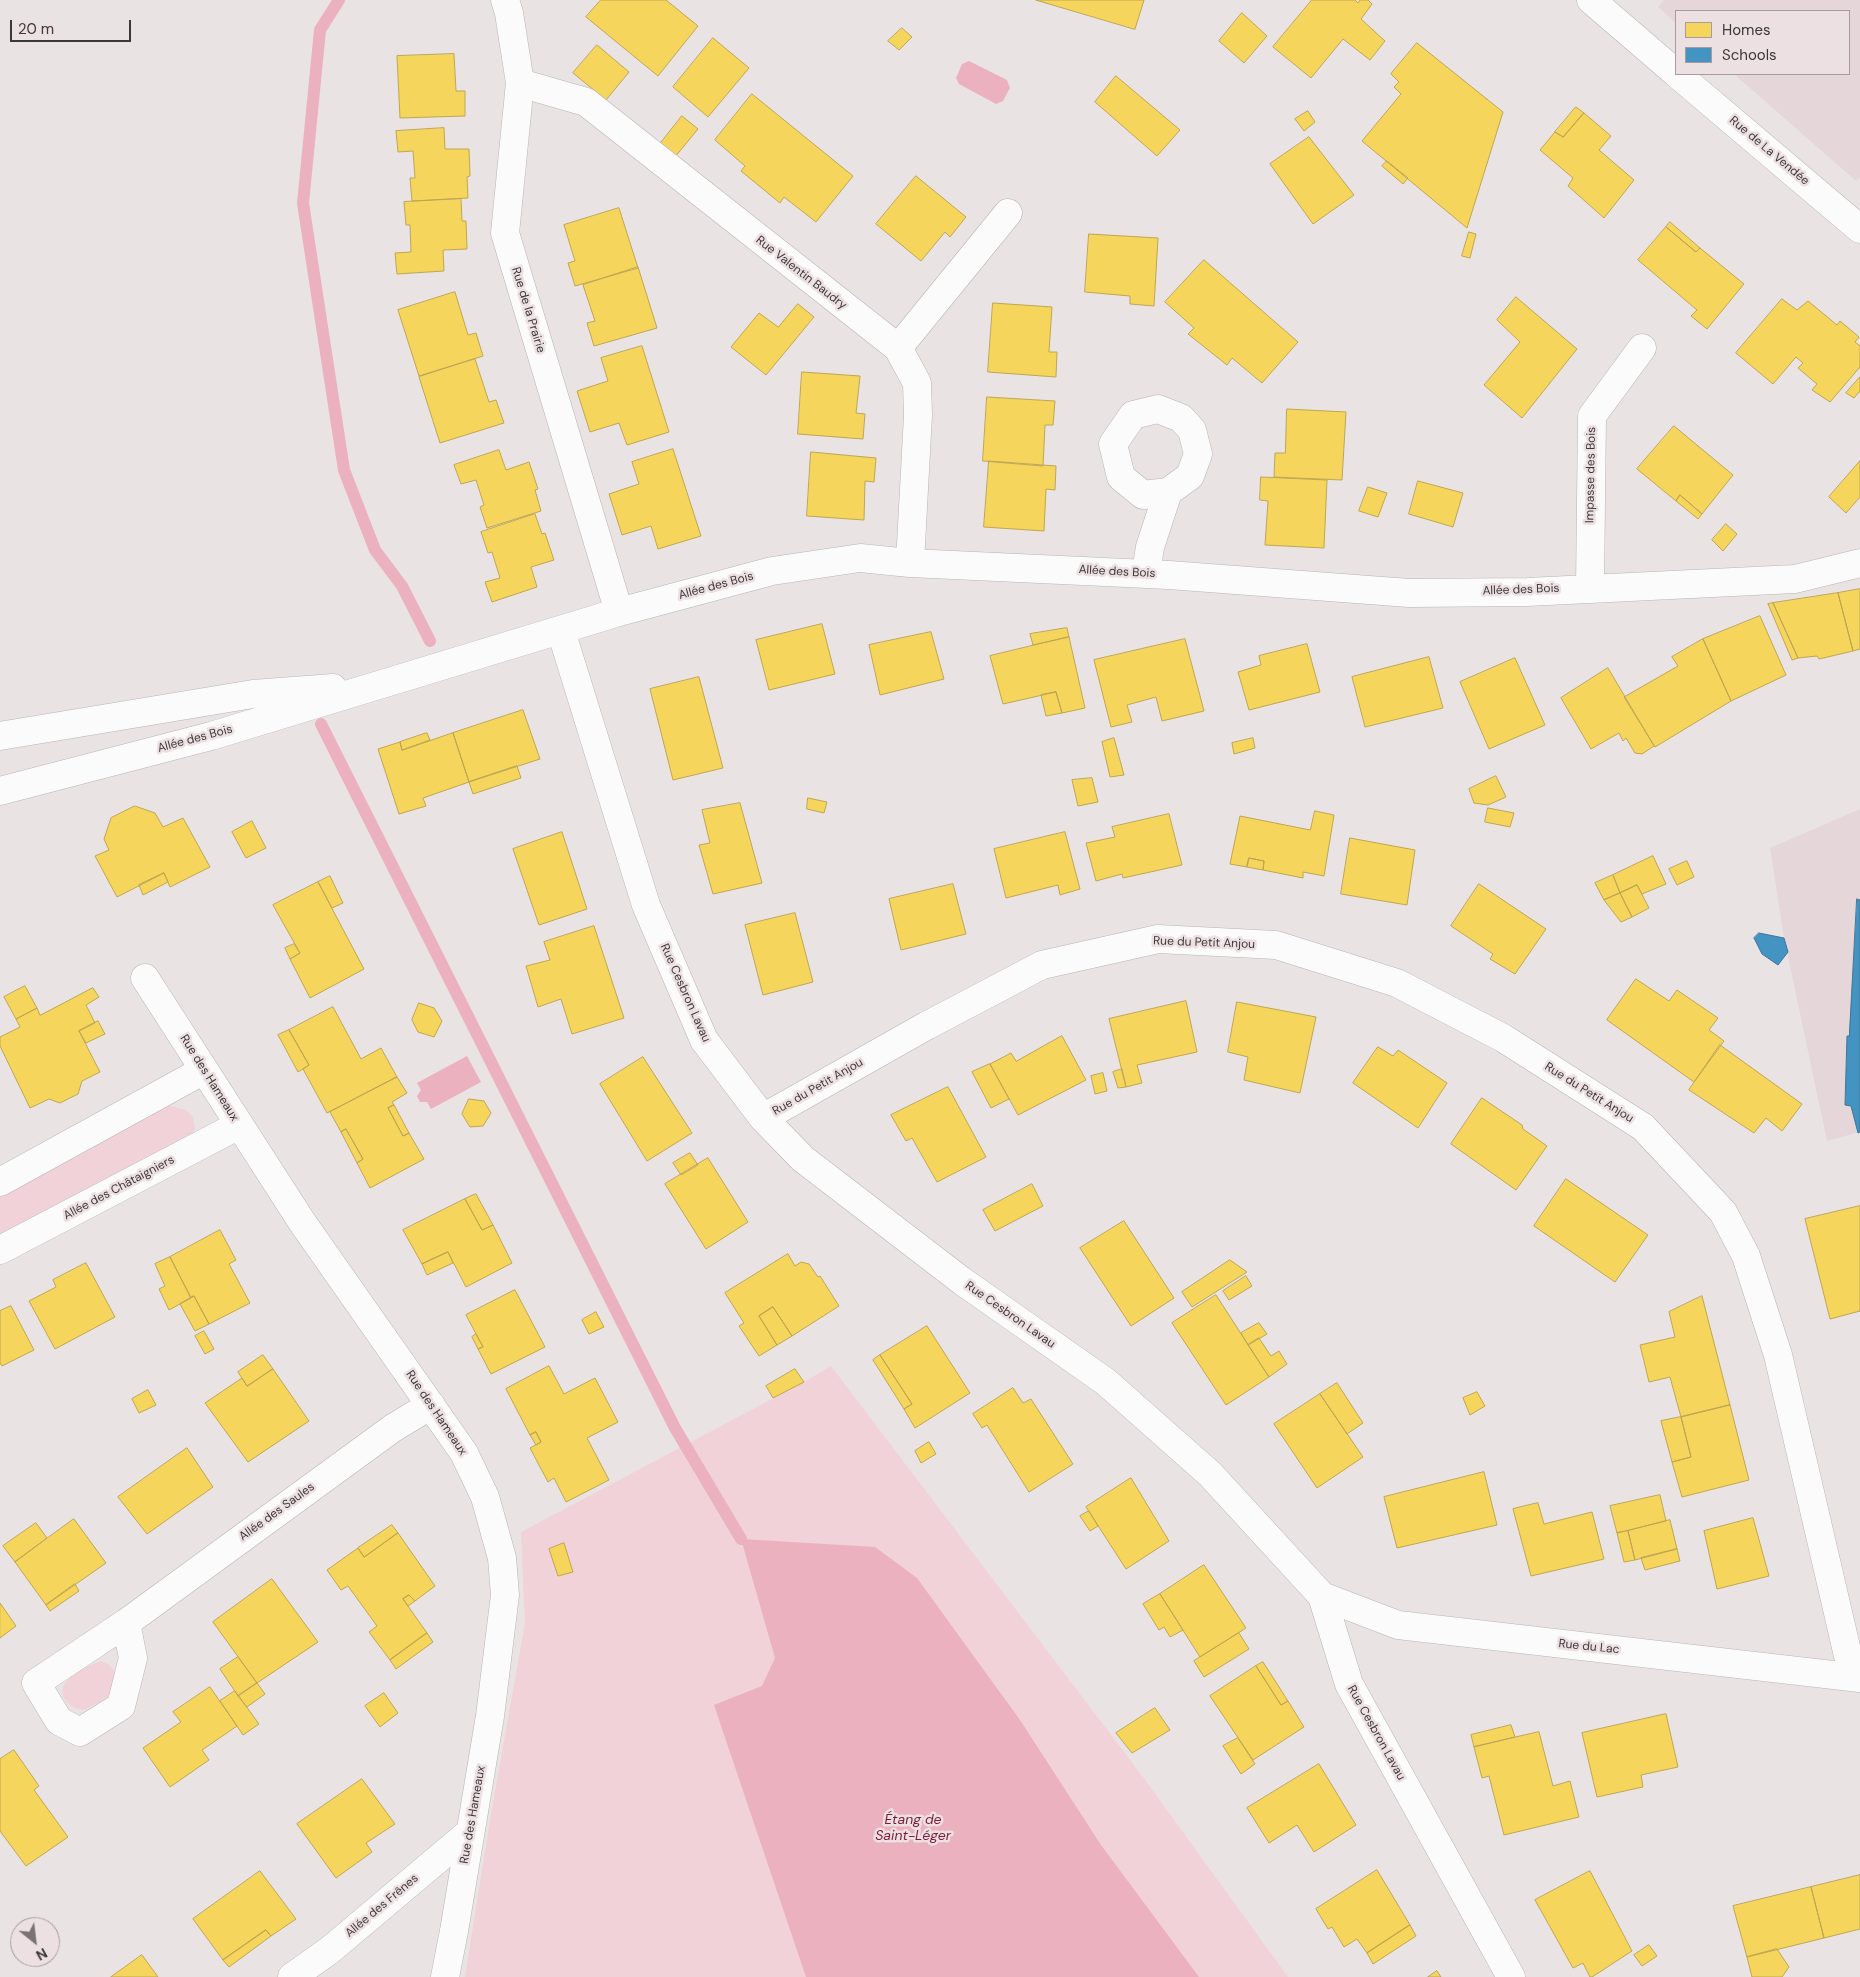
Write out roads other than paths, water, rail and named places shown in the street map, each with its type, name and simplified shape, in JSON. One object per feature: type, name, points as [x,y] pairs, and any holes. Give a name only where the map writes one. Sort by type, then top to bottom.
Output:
[{"type":"street","name":"Rue de la Prairie","points":[[505,0],[509,13],[520,83],[505,233],[618,612]]},
{"type":"street","name":"Rue de La Vendée","points":[[1591,0],[1675,71]]},
{"type":"street","name":"Rue de La Vendée","points":[[1679,75],[1860,229]]},
{"type":"street","name":"Rue Valentin Baudry","points":[[520,83],[586,102],[898,348],[917,383],[918,416],[910,563]]},
{"type":"street","points":[[898,348],[1008,213]]},
{"type":"street","name":"Impasse des Bois","points":[[1590,588],[1592,416],[1642,348]]},
{"type":"street","points":[[1146,573],[1150,547],[1168,492]]},
{"type":"street","name":"Allée des Bois","points":[[0,791],[212,736],[561,631],[618,612],[772,570],[860,558],[910,563],[1146,573],[1409,593],[1527,592],[1795,579],[1860,563]]},
{"type":"street","name":"Rue Cesbron Lavau","points":[[561,631],[646,905],[704,1040],[763,1118],[802,1159],[962,1281],[1106,1382],[1210,1474],[1322,1596],[1349,1684],[1511,1977]]},
{"type":"street","name":"Allée des Bois","points":[[0,736],[253,694],[389,683]]},
{"type":"street","name":"Rue du Petit Anjou","points":[[763,1118],[926,1026],[1042,964],[1158,939],[1276,946],[1397,983],[1504,1038],[1643,1126],[1723,1212],[1746,1256],[1778,1355],[1857,1677]]},
{"type":"street","name":"Rue des Hameaux","points":[[145,978],[302,1222],[464,1453],[485,1497],[502,1558],[505,1595],[490,1716],[445,1977]]},
{"type":"street","points":[[0,1182],[204,1070]]},
{"type":"street","name":"Allée des Châtaigniers","points":[[0,1250],[239,1125]]},
{"type":"street","name":"Allée des Saules","points":[[126,1623],[393,1428],[431,1405]]},
{"type":"street","name":"Rue du Lac","points":[[1322,1596],[1398,1625],[1857,1677]]},
{"type":"street","name":"Allée des Frênes","points":[[292,1977],[330,1950],[470,1832]]},
{"type":"water","points":[[969,61],[1007,80],[1010,88],[1003,101],[996,104],[959,84],[956,78],[962,64]]},
{"type":"water","points":[[467,1056],[481,1082],[431,1109],[427,1102],[420,1102],[417,1096],[421,1090],[417,1083]]},
{"type":"water","name":"Étang de Saint-Léger","points":[[741,1539],[875,1547],[917,1578],[1020,1720],[1101,1845],[1199,1977],[806,1977],[714,1705],[762,1686],[775,1658]]},
{"type":"waterway","points":[[339,0],[320,30],[303,203],[344,470],[375,550],[402,586],[430,641]]},
{"type":"waterway","points":[[321,724],[675,1428],[741,1539]]}]
